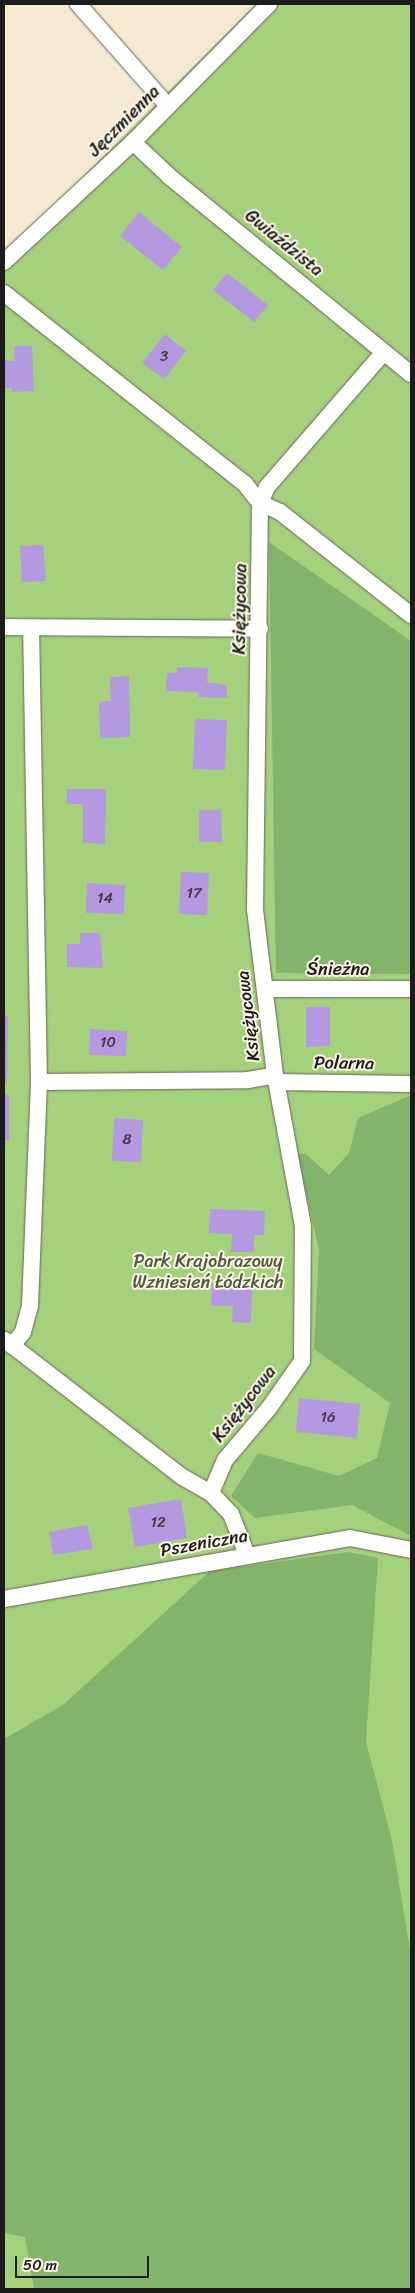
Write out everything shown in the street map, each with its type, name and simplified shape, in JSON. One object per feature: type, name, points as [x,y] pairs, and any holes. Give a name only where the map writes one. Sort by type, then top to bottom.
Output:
[{"type":"street","points":[[78,4],[168,106]]},
{"type":"street","name":"Jęczmienna","points":[[4,262],[133,142],[268,4]]},
{"type":"street","name":"Gwiaździsta","points":[[133,142],[170,177],[411,374]]},
{"type":"street","points":[[4,293],[246,484],[260,503],[280,512],[411,615]]},
{"type":"street","points":[[260,503],[267,487],[383,353]]},
{"type":"street","name":"Księżycowa","points":[[212,1493],[225,1460],[269,1408],[302,1361],[303,1226],[276,1079],[255,910],[260,630],[260,503]]},
{"type":"street","points":[[4,627],[31,630],[260,630]]},
{"type":"street","points":[[31,630],[39,1082],[30,1306],[23,1332],[8,1342],[181,1476],[212,1493],[231,1514],[247,1555]]},
{"type":"street","name":"Śnieżna","points":[[265,989],[411,989]]},
{"type":"street","name":"Polarna","points":[[39,1082],[276,1079],[411,1084]]},
{"type":"street","name":"Pszeniczna","points":[[4,1599],[350,1538],[411,1550]]},
{"type":"green space","name":"Park Krajobrazowy Wzniesień Łódzkich","points":[[256,4],[411,4],[411,2289],[4,2289],[4,255]]},
{"type":"green space","points":[[269,542],[411,641],[411,974],[276,973]]},
{"type":"green space","points":[[411,1095],[411,1536],[352,1505],[255,1518],[231,1496],[258,1453],[339,1476],[377,1458],[390,1403],[314,1349],[319,1250],[297,1154],[306,1154],[329,1175],[349,1153],[358,1118]]},
{"type":"green space","points":[[348,1552],[378,1558],[366,1742],[392,1840],[411,1956],[411,2289],[34,2289],[25,2237],[4,2233],[4,1739],[63,1705],[210,1571]]},
{"type":"building","points":[[139,212],[182,247],[163,270],[120,236]]},
{"type":"building","points":[[227,273],[268,305],[254,322],[213,290]]},
{"type":"building","points":[[165,334],[186,351],[164,379],[142,363]]},
{"type":"building","points":[[14,346],[32,346],[34,391],[12,392],[12,388],[4,388],[4,360],[15,361]]},
{"type":"building","points":[[43,545],[46,581],[22,582],[20,546]]},
{"type":"building","points":[[177,667],[208,668],[207,682],[227,685],[227,698],[198,697],[198,692],[166,691],[167,673],[177,673]]},
{"type":"building","points":[[129,676],[130,737],[100,738],[99,702],[111,701],[110,677]]},
{"type":"building","points":[[195,719],[227,720],[225,770],[193,769]]},
{"type":"building","points":[[67,789],[106,789],[105,844],[83,843],[83,804],[67,804]]},
{"type":"building","points":[[199,810],[221,810],[222,842],[199,842]]},
{"type":"building","points":[[181,872],[209,873],[207,915],[179,914]]},
{"type":"building","points":[[87,883],[125,885],[124,914],[86,913]]},
{"type":"building","points":[[80,933],[100,933],[103,968],[67,967],[67,944],[80,944]]},
{"type":"building","points":[[306,1007],[330,1007],[330,1046],[306,1047]]},
{"type":"building","points":[[4,1016],[8,1016],[7,1083],[4,1083]]},
{"type":"building","points":[[90,1029],[127,1031],[126,1056],[89,1055]]},
{"type":"building","points":[[4,1095],[9,1095],[9,1140],[4,1140]]},
{"type":"building","points":[[114,1118],[143,1120],[141,1162],[112,1161]]},
{"type":"building","points":[[210,1209],[265,1211],[264,1235],[254,1235],[254,1252],[231,1252],[232,1234],[209,1233]]},
{"type":"building","points":[[212,1283],[252,1285],[251,1323],[232,1322],[233,1306],[211,1306]]},
{"type":"building","points":[[299,1398],[360,1404],[357,1438],[296,1432]]},
{"type":"building","points":[[181,1499],[187,1538],[135,1547],[128,1508]]},
{"type":"building","points":[[87,1525],[93,1549],[53,1555],[49,1532]]}]
